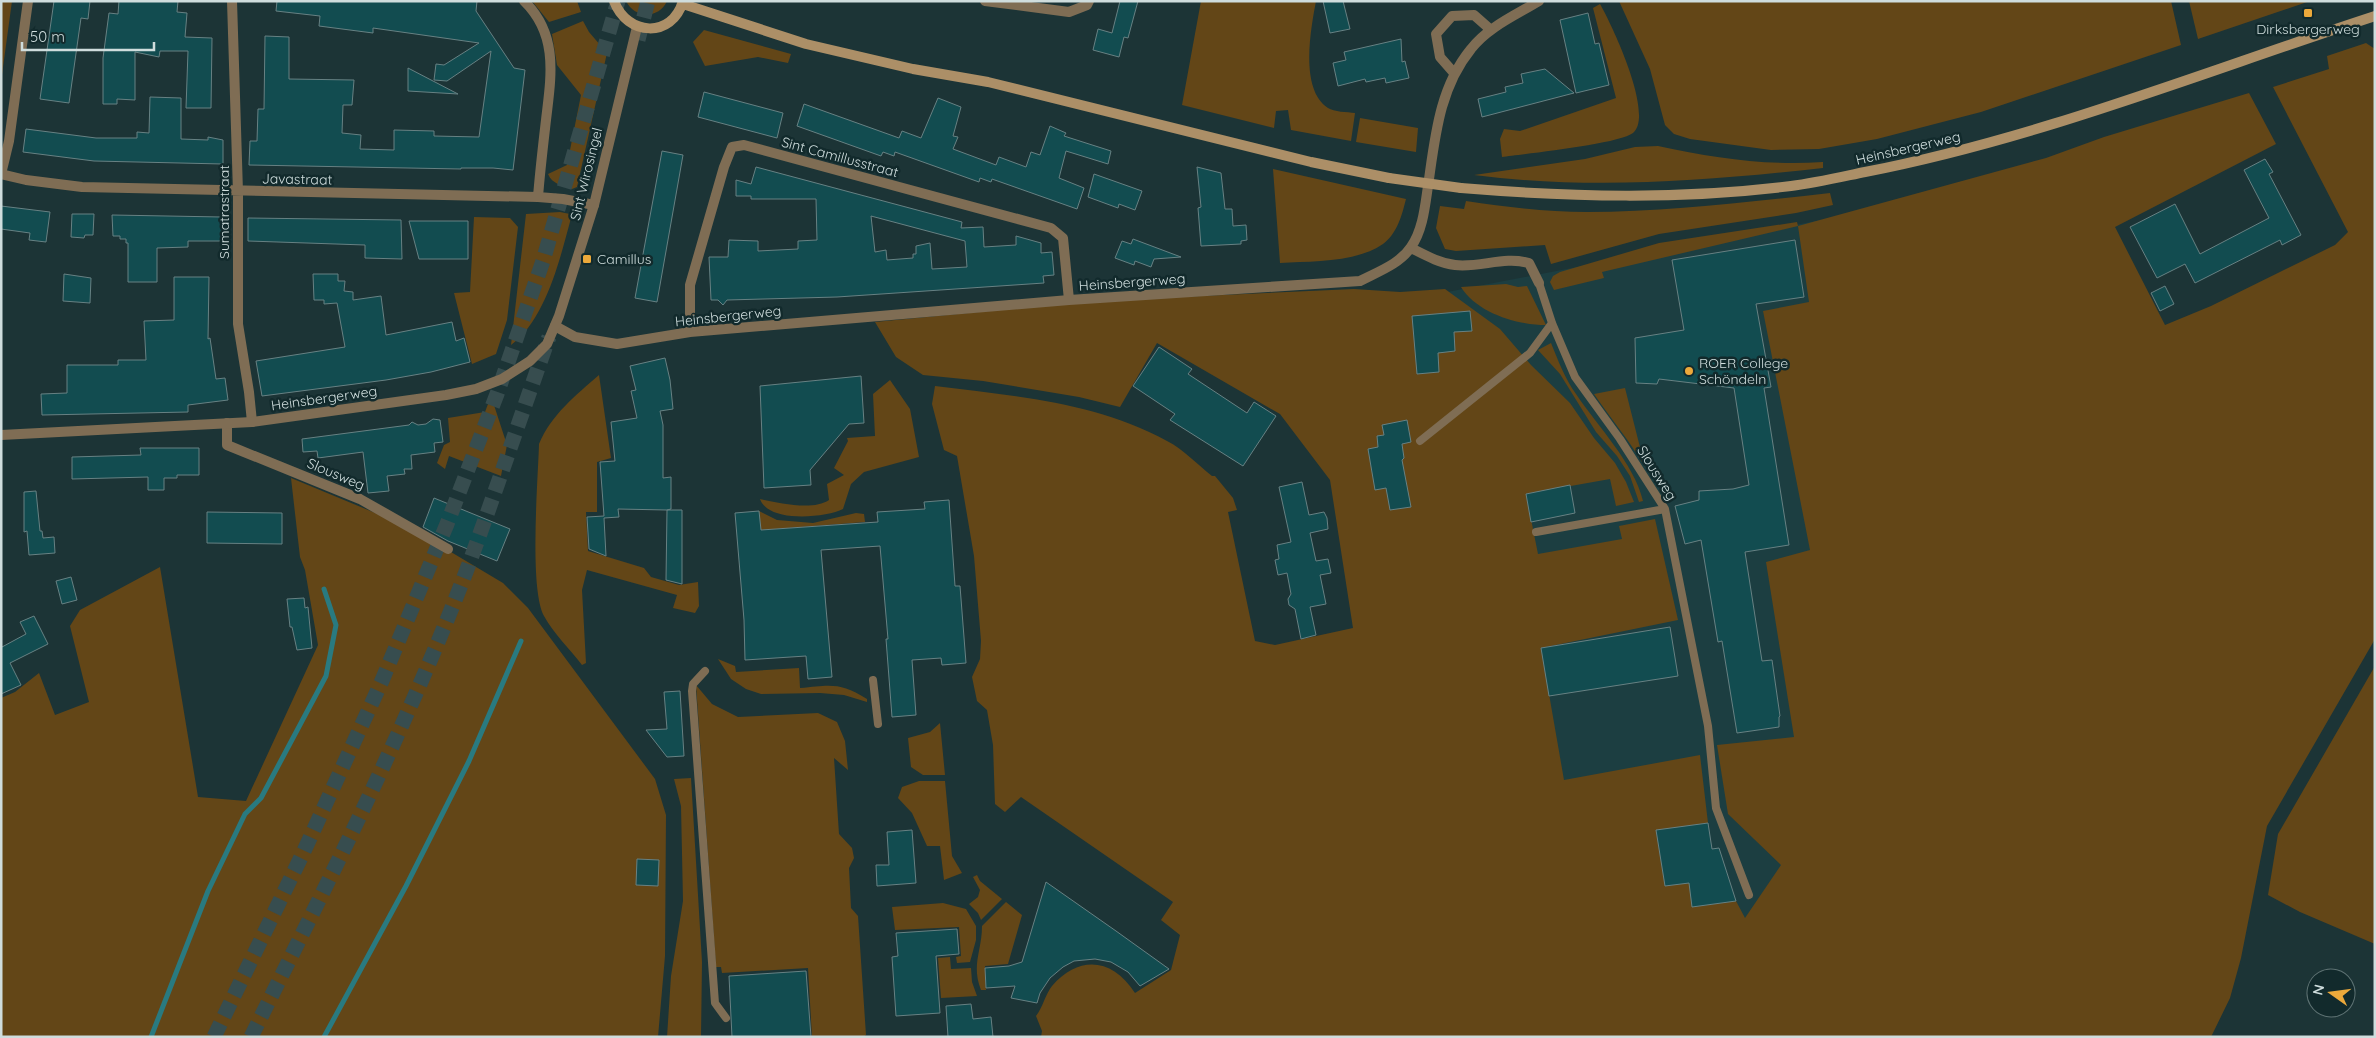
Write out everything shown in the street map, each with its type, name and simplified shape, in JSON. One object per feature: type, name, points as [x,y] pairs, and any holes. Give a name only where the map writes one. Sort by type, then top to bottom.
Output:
[{"type":"main road","points":[[614,1],[623,18],[637,27],[652,29],[665,25],[677,14],[683,3]]},
{"type":"main road","name":"Heinsbergerweg","points":[[683,3],[806,44],[913,69],[988,82],[1311,162],[1389,178],[1461,188],[1533,194],[1630,197],[1706,194],[1792,186],[1932,159],[2032,130],[2375,16]]},
{"type":"street","points":[[1,174],[9,141],[28,1]]},
{"type":"street","name":"Sumatrastraat","points":[[232,1],[238,192],[238,324],[252,422]]},
{"type":"street","points":[[524,1],[539,19],[545,30],[552,66],[538,197]]},
{"type":"street","points":[[985,1],[1069,12],[1087,5],[1089,1]]},
{"type":"street","name":"Heinsbergerweg","points":[[1,434],[252,422],[446,396],[476,389],[502,379],[530,360],[546,344],[555,326],[575,336],[617,344],[690,332],[1069,300],[1360,281],[1389,266],[1410,248],[1424,218],[1435,130],[1454,73],[1471,48],[1491,30],[1539,1]]},
{"type":"street","points":[[1454,73],[1440,57],[1436,34],[1452,16],[1474,15],[1491,30]]},
{"type":"street","name":"Sint Wirosingel","points":[[555,326],[594,205],[637,27]]},
{"type":"street","name":"Sint Camillusstraat","points":[[690,332],[690,285],[732,147],[744,145],[1051,228],[1064,238],[1069,300]]},
{"type":"street","name":"Javastraat","points":[[1,174],[82,187],[238,192],[538,197],[563,199],[594,205]]},
{"type":"street","name":"Slousweg","points":[[1410,248],[1434,259],[1456,265],[1516,260],[1529,263],[1539,284]]},
{"type":"street","name":"Slousweg","points":[[227,424],[227,445],[360,499],[448,549]]},
{"type":"lane","name":"Slousweg","points":[[1539,284],[1552,323],[1575,377],[1620,439],[1665,509],[1708,726],[1716,808],[1749,895]]},
{"type":"lane","points":[[1420,441],[1530,353],[1552,323]]},
{"type":"lane","points":[[1536,532],[1665,509]]},
{"type":"lane","points":[[705,671],[694,684],[692,691],[715,1003],[726,1018]]},
{"type":"lane","points":[[873,680],[878,724]]},
{"type":"shaded area","points":[[1,1],[12,1],[1,82]]},
{"type":"shaded area","points":[[532,1],[577,1],[581,12],[549,22]]},
{"type":"shaded area","points":[[626,1],[667,1],[663,7],[653,14],[641,14],[630,7]]},
{"type":"shaded area","points":[[1201,1],[1316,1],[1309,58],[1313,87],[1319,99],[1328,108],[1355,113],[1351,141],[1291,130],[1288,110],[1276,111],[1274,128],[1182,105]]},
{"type":"shaded area","points":[[1619,1],[2171,1],[2181,45],[1981,112],[1877,139],[1819,149],[1771,150],[1690,139],[1674,134],[1665,125],[1650,69]]},
{"type":"shaded area","points":[[2189,1],[2310,1],[2198,39]]},
{"type":"shaded area","points":[[1600,4],[1621,48],[1635,89],[1639,108],[1638,123],[1633,133],[1591,145],[1502,157],[1500,139],[1504,129],[1520,131],[1616,98],[1593,8]]},
{"type":"shaded area","points":[[583,21],[589,32],[607,53],[577,187],[572,189],[555,182],[548,174],[567,165],[581,95],[557,65],[552,34]]},
{"type":"shaded area","points":[[704,30],[791,54],[788,63],[758,57],[705,66],[693,42]]},
{"type":"shaded area","points":[[2366,43],[2375,49],[2375,639],[2267,826],[2241,958],[2230,998],[2211,1037],[1041,1037],[1042,1031],[1036,1016],[1052,986],[1063,976],[1085,965],[1106,967],[1117,973],[1135,993],[1171,970],[1180,935],[1161,920],[1173,902],[1021,797],[1005,812],[995,804],[993,745],[987,710],[977,701],[972,677],[980,659],[981,641],[974,556],[957,456],[944,450],[932,404],[935,386],[995,393],[1054,403],[1112,417],[1173,444],[1212,476],[1215,476],[1233,498],[1237,510],[1228,512],[1255,641],[1275,645],[1353,628],[1330,480],[1280,414],[1157,343],[1120,407],[1079,397],[983,381],[923,375],[896,357],[875,322],[1093,301],[1354,289],[1400,292],[1445,289],[1500,329],[1531,365],[1570,403],[1594,438],[1615,463],[1626,482],[1634,502],[1616,506],[1610,479],[1526,494],[1538,554],[1622,539],[1619,526],[1655,519],[1678,620],[1541,648],[1564,780],[1700,755],[1708,823],[1657,831],[1665,886],[1689,883],[1693,907],[1736,901],[1745,918],[1781,865],[1728,814],[1717,745],[1794,737],[1766,562],[1810,550],[1763,311],[1809,302],[1798,226],[2046,158],[2104,137],[2249,93],[2276,144],[2115,227],[2165,325],[2211,306],[2335,245],[2348,232],[2273,87],[2329,69],[2327,56]]},
{"type":"shaded area","points":[[1360,118],[1418,128],[1416,152],[1356,142]]},
{"type":"shaded area","points":[[1658,146],[1740,160],[1781,163],[1823,162],[1823,168],[1736,177],[1605,183],[1518,180],[1474,175],[1585,159],[1635,147]]},
{"type":"shaded area","points":[[1273,169],[1406,199],[1403,211],[1392,235],[1383,244],[1372,250],[1360,255],[1333,260],[1280,263]]},
{"type":"shaded area","points":[[1830,193],[1833,205],[1796,213],[1659,234],[1551,264],[1545,245],[1456,251],[1445,249],[1436,228],[1440,206],[1464,209],[1466,201],[1541,210],[1617,212],[1709,206]]},
{"type":"shaded area","points":[[560,212],[570,214],[571,218],[550,287],[534,320],[511,345],[526,214]]},
{"type":"shaded area","points":[[474,217],[510,218],[518,227],[507,320],[496,354],[472,364],[454,293],[470,292]]},
{"type":"shaded area","points":[[1821,220],[1829,823],[1662,1037],[1482,816],[1354,310]]},
{"type":"shaded area","points":[[1797,222],[1798,226],[1602,272],[1604,278],[1554,290],[1550,282],[1553,276],[1560,272],[1659,243]]},
{"type":"shaded area","points":[[1506,284],[1518,287],[1527,286],[1546,325],[1523,323],[1499,316],[1477,304],[1461,287]]},
{"type":"shaded area","points":[[1551,343],[1568,382],[1624,459],[1632,473],[1643,501],[1639,502],[1630,476],[1617,456],[1596,432],[1560,374],[1538,350]]},
{"type":"shaded area","points":[[599,375],[611,458],[597,462],[597,512],[586,512],[588,551],[644,568],[651,577],[679,585],[698,582],[699,606],[695,613],[673,608],[677,595],[587,570],[582,590],[586,663],[582,665],[548,622],[539,602],[536,559],[536,507],[539,444],[557,415]]},
{"type":"shaded area","points":[[890,380],[910,409],[919,457],[864,472],[851,484],[843,509],[835,512],[824,515],[798,516],[774,512],[765,507],[760,499],[805,506],[829,500],[827,484],[844,475],[834,468],[848,441],[847,438],[875,436],[873,394]]},
{"type":"shaded area","points":[[1625,388],[1645,467],[1594,394]]},
{"type":"shaded area","points":[[493,402],[507,445],[501,476],[449,456],[445,469],[437,463],[444,445],[450,442],[448,418],[485,412],[488,404]]},
{"type":"shaded area","points":[[291,478],[409,527],[503,583],[528,608],[655,779],[666,815],[665,956],[658,1037],[1,1037],[1,698],[15,692],[39,673],[55,715],[89,702],[70,626],[80,610],[160,567],[198,797],[246,801],[318,645],[305,570],[300,557]]},
{"type":"shaded area","points":[[759,511],[777,520],[813,523],[856,513],[864,514],[865,522],[761,530]]},
{"type":"shaded area","points":[[718,659],[735,666],[736,672],[799,668],[800,688],[842,687],[867,699],[867,702],[844,695],[820,693],[761,694],[746,689],[731,679]]},
{"type":"shaded area","points":[[2375,666],[2375,944],[2300,912],[2268,895],[2278,834]]},
{"type":"shaded area","points":[[696,685],[712,704],[738,717],[818,713],[837,722],[845,741],[848,770],[834,758],[839,834],[852,848],[854,858],[849,868],[851,908],[858,916],[866,1035],[863,1037],[812,1037],[808,968],[722,973],[721,967],[716,967]]},
{"type":"shaded area","points":[[940,723],[945,775],[923,775],[911,767],[908,738],[930,732]]},
{"type":"shaded area","points":[[691,778],[702,962],[701,1037],[667,1037],[671,976],[683,901],[681,806],[674,779]]},
{"type":"shaded area","points":[[919,781],[945,781],[952,856],[962,873],[944,880],[940,846],[927,846],[912,813],[898,798],[902,787]]},
{"type":"shaded area","points":[[977,875],[980,881],[1002,899],[981,920],[978,913],[969,904],[978,897],[980,890],[973,877]]},
{"type":"shaded area","points":[[1006,902],[1022,915],[1008,964],[985,966],[986,990],[981,990],[978,981],[977,965],[982,926]]},
{"type":"shaded area","points":[[943,903],[966,909],[976,926],[976,940],[970,962],[957,963],[956,957],[961,956],[959,927],[895,930],[892,907]]},
{"type":"shaded area","points":[[950,957],[951,969],[971,968],[972,982],[977,996],[941,998],[938,958]]},
{"type":"building","points":[[54,1],[90,1],[88,19],[81,18],[69,103],[40,99]]},
{"type":"building","points":[[119,1],[178,1],[177,12],[187,13],[185,37],[212,38],[211,108],[186,108],[188,51],[160,51],[159,57],[135,52],[135,100],[117,99],[117,104],[103,104],[103,58],[109,13],[118,14]]},
{"type":"building","points":[[277,1],[477,1],[476,11],[514,68],[525,70],[513,170],[493,168],[249,165],[250,141],[257,141],[258,109],[264,109],[265,36],[289,37],[289,79],[354,80],[352,105],[343,105],[342,133],[361,135],[360,149],[394,150],[394,130],[434,131],[434,136],[479,137],[491,51],[447,81],[434,80],[436,64],[444,65],[479,43],[373,28],[373,33],[319,26],[320,16],[276,11]]},
{"type":"building","points":[[1120,1],[1138,1],[1128,38],[1124,37],[1119,57],[1093,50],[1098,29],[1112,33]]},
{"type":"building","points":[[1323,1],[1343,1],[1350,29],[1330,33]]},
{"type":"building","points":[[1588,13],[1595,44],[1599,43],[1609,85],[1576,93],[1560,20]]},
{"type":"building","points":[[1401,39],[1402,62],[1405,61],[1409,78],[1386,83],[1385,78],[1366,82],[1365,79],[1338,86],[1333,63],[1346,60],[1344,52]]},
{"type":"building","points":[[408,68],[458,94],[408,91]]},
{"type":"building","points":[[1545,69],[1574,93],[1482,117],[1478,99],[1506,92],[1505,87],[1523,83],[1521,74]]},
{"type":"building","points":[[704,92],[783,113],[777,138],[698,117]]},
{"type":"building","points":[[150,97],[181,98],[181,139],[208,140],[208,137],[223,140],[223,164],[94,161],[23,152],[26,129],[96,138],[137,138],[137,132],[149,133]]},
{"type":"building","points":[[938,98],[961,107],[953,136],[958,137],[953,149],[996,165],[999,157],[1026,167],[1031,152],[1040,155],[1050,126],[1066,133],[1064,136],[1111,151],[1108,164],[1066,151],[1059,178],[1084,188],[1077,209],[992,179],[991,182],[980,178],[979,182],[895,152],[894,156],[883,152],[881,156],[797,126],[804,104],[899,138],[902,131],[921,138]]},
{"type":"building","points":[[662,151],[683,155],[657,302],[635,298]]},
{"type":"building","points":[[2265,159],[2273,172],[2269,174],[2301,235],[2282,245],[2280,240],[2195,283],[2185,264],[2157,278],[2130,227],[2175,204],[2200,254],[2269,218],[2244,170]]},
{"type":"building","points":[[756,167],[962,222],[961,228],[983,227],[984,247],[1016,245],[1016,236],[1041,243],[1041,253],[1052,252],[1054,275],[1043,276],[1044,283],[837,297],[727,300],[723,305],[718,300],[711,300],[709,257],[728,257],[729,240],[758,241],[758,251],[798,249],[798,241],[817,240],[816,199],[751,199],[751,196],[736,196],[736,180],[751,184]],"holes":[[[871,216],[965,241],[967,267],[932,269],[930,243],[916,246],[916,254],[913,254],[913,258],[887,260],[886,250],[875,252]]]},
{"type":"building","points":[[1197,167],[1221,173],[1225,209],[1232,209],[1233,226],[1246,225],[1247,240],[1241,241],[1241,244],[1201,246],[1198,208],[1201,207]]},
{"type":"building","points":[[1094,174],[1142,191],[1135,210],[1119,204],[1118,208],[1088,197]]},
{"type":"building","points":[[1,206],[50,212],[46,242],[29,240],[30,233],[1,229]]},
{"type":"building","points":[[72,214],[94,214],[93,235],[85,235],[84,238],[71,237]]},
{"type":"building","points":[[112,215],[222,217],[221,241],[188,241],[188,247],[157,248],[157,282],[128,282],[128,243],[126,243],[126,239],[120,239],[120,236],[113,236]]},
{"type":"building","points":[[248,218],[401,220],[402,259],[365,258],[365,245],[248,241]]},
{"type":"building","points":[[409,221],[468,221],[468,259],[419,259]]},
{"type":"building","points":[[1133,239],[1181,257],[1154,259],[1151,267],[1135,261],[1134,265],[1115,258],[1122,241],[1131,244]]},
{"type":"building","points":[[1795,240],[1804,297],[1756,304],[1771,387],[1764,388],[1789,545],[1745,552],[1762,661],[1772,660],[1780,716],[1779,727],[1737,733],[1722,641],[1718,642],[1701,540],[1685,544],[1675,506],[1699,500],[1699,491],[1733,489],[1749,485],[1734,388],[1659,379],[1657,384],[1636,383],[1635,338],[1684,330],[1672,260]]},
{"type":"building","points":[[64,274],[91,278],[90,303],[63,301]]},
{"type":"building","points":[[313,274],[338,274],[338,281],[345,281],[344,291],[353,292],[353,300],[381,296],[386,335],[452,322],[456,341],[464,338],[470,362],[431,372],[386,380],[262,396],[256,361],[345,347],[337,303],[324,304],[324,300],[314,300]]},
{"type":"building","points":[[174,277],[209,277],[208,339],[210,338],[216,379],[225,378],[228,400],[188,405],[188,412],[42,415],[41,394],[67,393],[67,365],[118,365],[118,360],[146,360],[144,321],[174,320]]},
{"type":"building","points":[[2165,286],[2174,304],[2160,311],[2151,293]]},
{"type":"building","points":[[1470,311],[1472,331],[1454,332],[1455,351],[1438,353],[1439,372],[1417,374],[1412,316]]},
{"type":"building","points":[[1159,347],[1192,369],[1188,374],[1247,413],[1254,402],[1276,416],[1243,466],[1170,420],[1175,414],[1133,386]]},
{"type":"building","points":[[665,358],[670,380],[673,409],[660,411],[663,425],[663,478],[671,477],[671,509],[618,509],[619,517],[604,518],[606,556],[589,549],[587,517],[604,516],[600,462],[615,461],[611,422],[637,418],[631,391],[636,390],[630,366]]},
{"type":"building","points":[[861,376],[864,423],[849,424],[810,470],[811,485],[764,488],[760,386]]},
{"type":"building","points":[[433,419],[440,420],[443,442],[434,443],[435,452],[411,455],[412,469],[404,469],[405,474],[387,476],[389,491],[368,493],[363,452],[318,458],[317,451],[303,452],[302,439],[409,425],[412,422],[418,425],[426,424]]},
{"type":"building","points":[[1407,420],[1411,442],[1402,444],[1404,458],[1402,460],[1411,507],[1390,510],[1386,488],[1375,490],[1368,449],[1378,447],[1377,436],[1384,435],[1382,425]]},
{"type":"building","points":[[140,448],[199,448],[199,475],[177,475],[177,478],[164,478],[164,490],[148,490],[148,477],[72,479],[72,457],[141,455]]},
{"type":"building","points":[[1302,482],[1309,515],[1324,512],[1327,518],[1328,529],[1310,533],[1316,561],[1328,559],[1331,573],[1320,575],[1326,604],[1310,607],[1316,635],[1301,639],[1295,609],[1289,605],[1288,599],[1291,594],[1287,573],[1278,575],[1275,560],[1279,559],[1277,545],[1291,542],[1279,487]]},
{"type":"building","points":[[1570,485],[1575,513],[1531,522],[1526,494]]},
{"type":"building","points":[[36,491],[40,531],[42,531],[43,538],[54,537],[55,553],[29,555],[27,531],[24,532],[24,492]]},
{"type":"building","points":[[434,498],[510,529],[497,561],[448,541],[423,527]]},
{"type":"building","points":[[949,500],[955,586],[960,586],[966,663],[942,665],[941,658],[912,660],[916,715],[892,717],[880,546],[821,550],[832,677],[808,679],[806,656],[745,660],[744,620],[735,513],[759,511],[761,530],[878,522],[877,512],[925,509],[924,502]]},
{"type":"building","points":[[667,510],[682,510],[682,584],[666,580]]},
{"type":"building","points":[[207,512],[282,513],[282,544],[207,543]]},
{"type":"building","points":[[71,577],[77,600],[62,604],[56,581]]},
{"type":"building","points":[[304,598],[305,608],[308,607],[312,648],[297,650],[292,627],[290,627],[287,599]]},
{"type":"building","points":[[34,616],[48,644],[10,663],[21,685],[1,694],[1,645],[2,647],[26,634],[20,622]]},
{"type":"building","points":[[1670,627],[1678,676],[1549,696],[1541,648]]},
{"type":"building","points":[[680,691],[684,756],[667,757],[646,730],[667,729],[664,692]]},
{"type":"building","points":[[1708,823],[1712,849],[1719,848],[1736,901],[1692,907],[1689,883],[1665,886],[1656,830]]},
{"type":"building","points":[[912,830],[916,883],[877,886],[876,865],[889,865],[887,832]]},
{"type":"building","points":[[637,859],[659,860],[658,886],[636,885]]},
{"type":"building","points":[[1046,882],[1169,969],[1140,986],[1128,972],[1111,962],[1095,959],[1074,961],[1050,978],[1040,993],[1037,1003],[1011,998],[1015,986],[986,988],[985,968],[1009,966],[1022,962]]},
{"type":"building","points":[[957,929],[959,954],[936,956],[940,1013],[896,1016],[892,957],[898,956],[896,933]]},
{"type":"building","points":[[806,971],[811,1037],[732,1037],[729,976]]},
{"type":"building","points":[[971,1004],[973,1019],[991,1017],[993,1037],[948,1037],[946,1006]]},
{"type":"waterway","points":[[151,1037],[208,891],[245,814],[261,798],[326,676],[336,625],[324,589]]},
{"type":"waterway","points":[[324,1037],[406,886],[469,761],[521,641]]},
{"type":"tunnel","points":[[214,1037],[304,851],[381,683],[447,524],[497,394],[543,261],[618,1]]},
{"type":"tunnel","points":[[638,40],[648,1]]},
{"type":"tunnel","points":[[251,1037],[364,807],[417,690],[466,572],[549,337]]},
{"type":"place","name":"Dirksbergerweg","points":[[2308,13]]},
{"type":"place","name":"Camillus","points":[[587,259]]},
{"type":"place","name":"ROER College Schöndeln","points":[[1689,371]]}]
